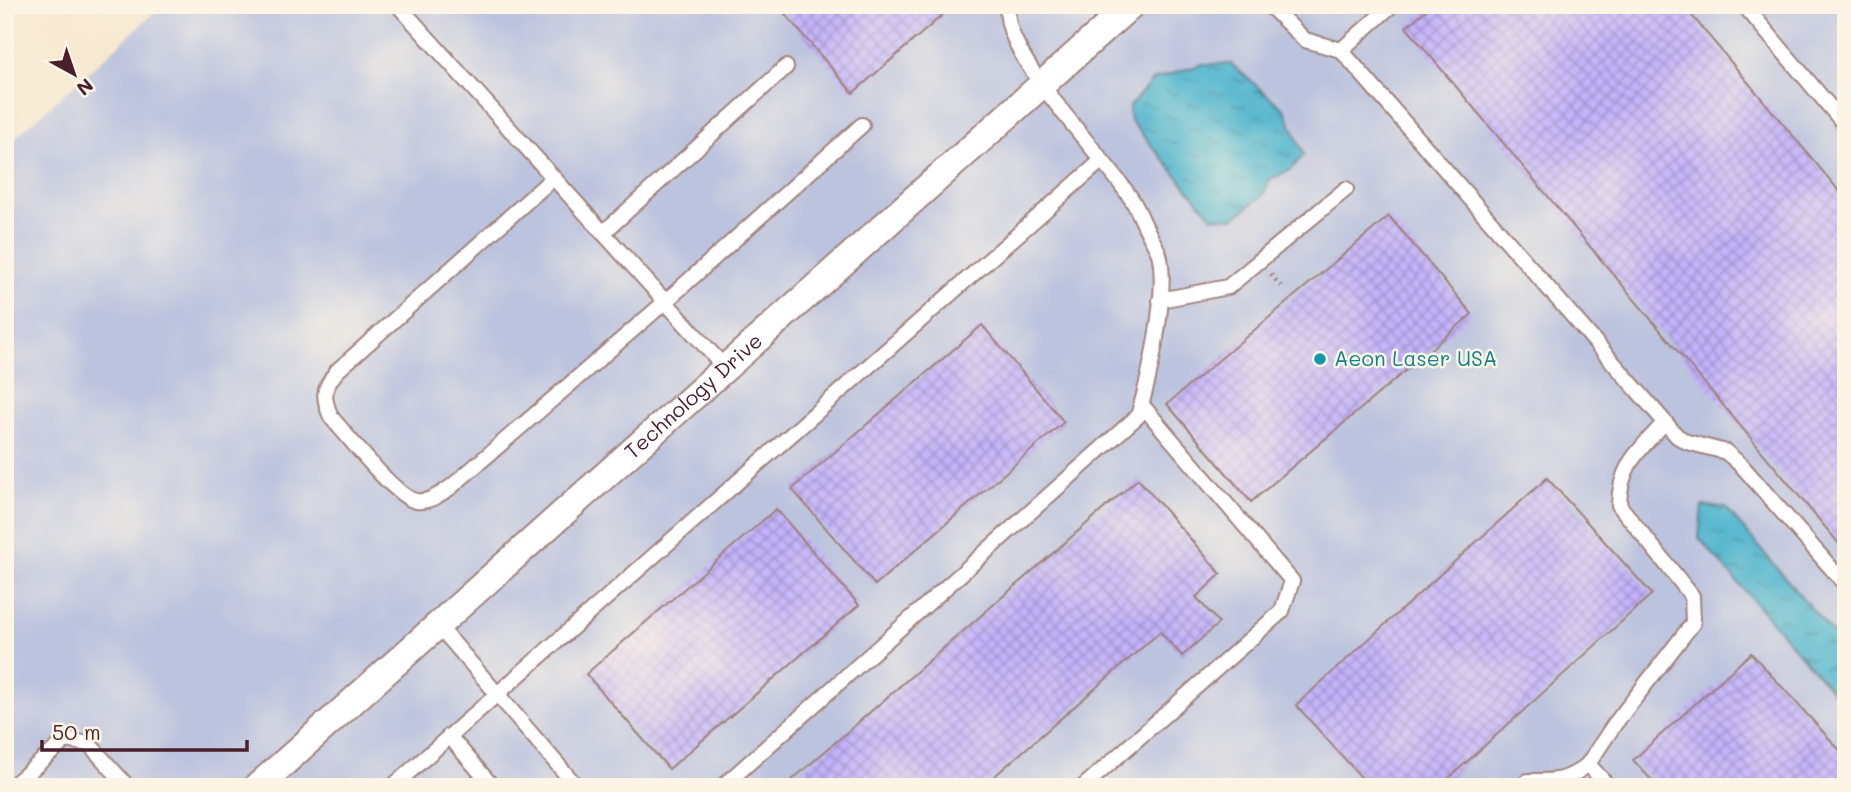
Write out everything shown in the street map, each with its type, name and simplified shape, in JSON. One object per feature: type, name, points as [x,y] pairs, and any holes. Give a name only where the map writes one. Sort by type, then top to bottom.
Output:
[{"type":"street","name":"Technology Drive","points":[[257,787],[1131,5]]},
{"type":"lane","points":[[398,5],[725,368]]},
{"type":"lane","points":[[722,787],[1138,416],[1148,380],[1160,300],[1160,256],[1132,199],[1042,85],[1006,15],[1009,5]]},
{"type":"lane","points":[[1269,5],[1305,40],[1341,50],[1677,436],[1686,442],[1726,453],[1742,466],[1846,585]]},
{"type":"lane","points":[[1341,50],[1392,5]]},
{"type":"lane","points":[[1744,5],[1846,126]]},
{"type":"lane","points":[[603,233],[786,67]]},
{"type":"lane","points":[[553,177],[337,370],[326,386],[325,403],[331,417],[399,493],[415,501],[429,500],[451,487],[665,302],[862,125]]},
{"type":"lane","points":[[392,787],[1101,161]]},
{"type":"lane","points":[[1160,300],[1228,287],[1346,188]]},
{"type":"lane","points":[[1083,787],[1282,611],[1292,581],[1142,405]]},
{"type":"lane","points":[[1522,787],[1528,781],[1550,781],[1575,776],[1588,764],[1614,725],[1693,623],[1692,596],[1619,505],[1619,484],[1628,463],[1665,422]]},
{"type":"lane","points":[[438,625],[577,787]]},
{"type":"lane","points":[[449,736],[493,787]]},
{"type":"lane","points":[[11,787],[66,740],[89,744],[128,787]]},
{"type":"lane","points":[[1588,764],[1609,787]]},
{"type":"path","points":[[1267,269],[1284,290]]},
{"type":"shaded area","points":[[163,5],[1846,5],[1846,787],[5,787],[5,147]]},
{"type":"water","points":[[1203,64],[1231,64],[1285,110],[1304,155],[1290,170],[1269,180],[1264,194],[1234,218],[1212,217],[1130,120],[1129,107],[1152,80]]},
{"type":"water","points":[[1702,506],[1725,507],[1846,649],[1846,707],[1699,538]]},
{"type":"building","points":[[777,5],[954,5],[853,93]]},
{"type":"building","points":[[1432,5],[1683,5],[1846,199],[1846,552],[1406,27]]},
{"type":"building","name":"Aeon Laser USA","points":[[1389,216],[1472,314],[1251,502],[1167,404]]},
{"type":"building","points":[[982,325],[1064,422],[875,585],[792,489]]},
{"type":"building","points":[[1547,478],[1652,594],[1439,787],[1370,787],[1296,705]]},
{"type":"building","points":[[1138,479],[1221,574],[1196,597],[1219,623],[1182,656],[1160,632],[982,787],[784,787]]},
{"type":"building","points":[[776,509],[859,605],[669,769],[586,674]]},
{"type":"building","points":[[1751,653],[1846,757],[1846,787],[1658,787],[1633,760]]},
{"type":"place","name":"Aeon Laser USA","points":[[1320,359]]}]
